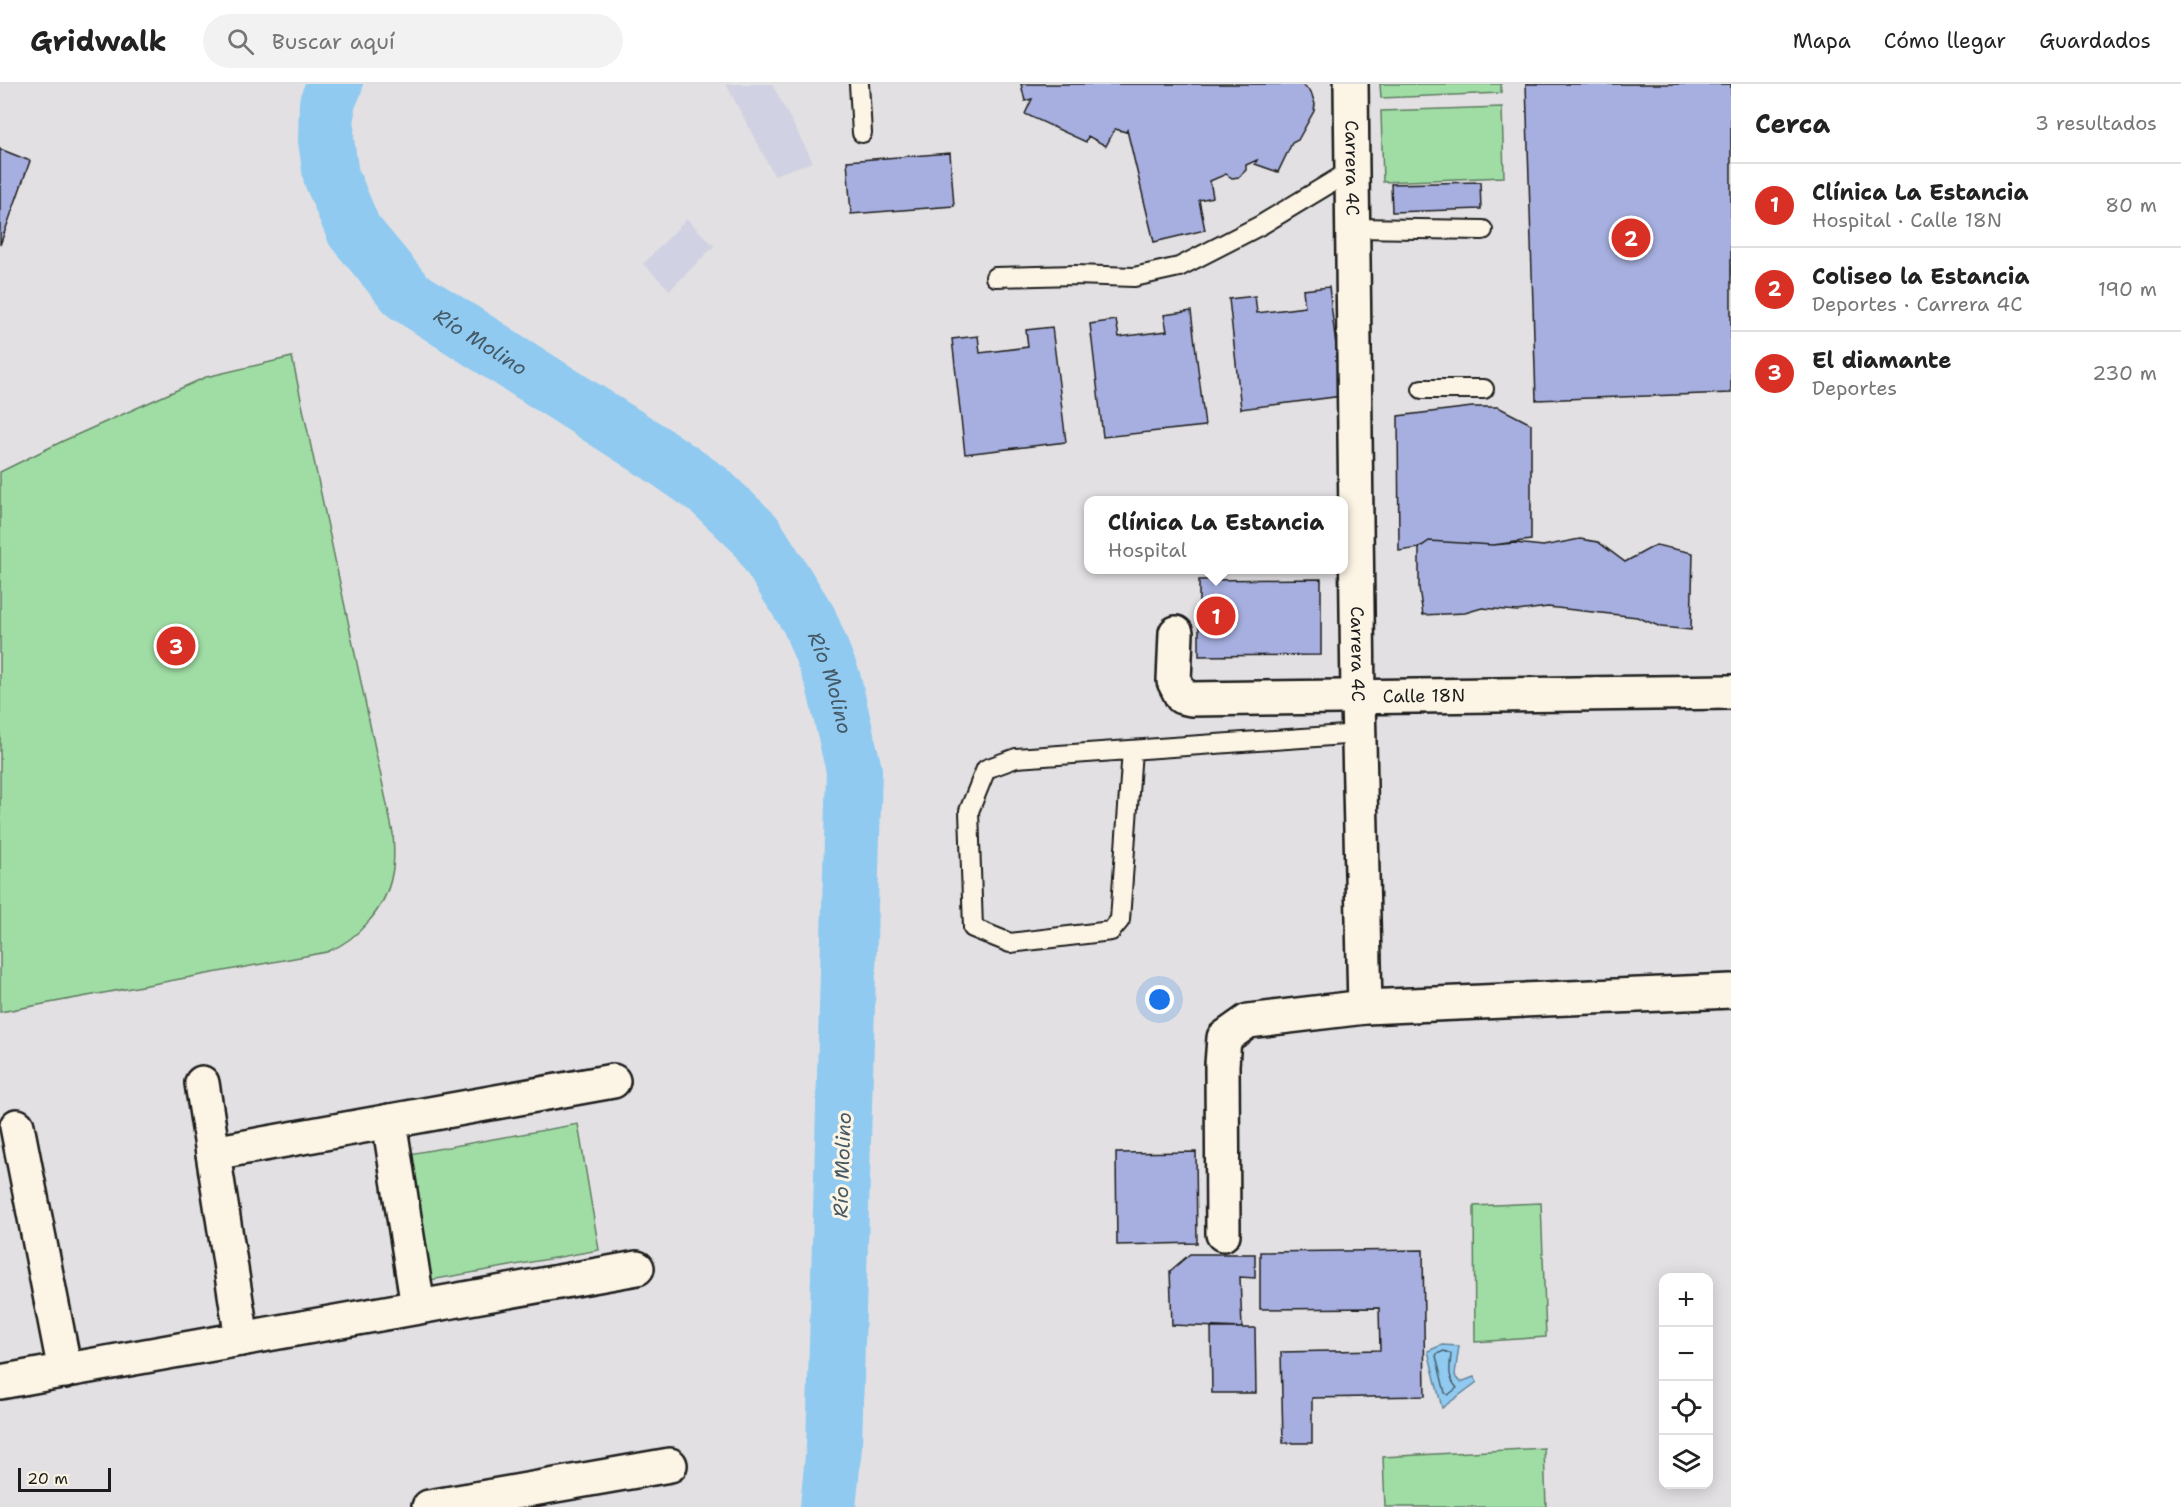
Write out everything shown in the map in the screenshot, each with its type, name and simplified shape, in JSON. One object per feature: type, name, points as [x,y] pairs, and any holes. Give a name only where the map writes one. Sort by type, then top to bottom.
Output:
[{"type":"street","name":"Carrera 4C","points":[[1351,84],[1358,698],[1365,1007]]},
{"type":"street","name":"Calle 18N","points":[[1176,633],[1174,681],[1182,697],[1191,699],[1731,692]]},
{"type":"street","points":[[1223,1234],[1222,1065],[1224,1038],[1248,1021],[1365,1007],[1731,991]]},
{"type":"street","points":[[213,1153],[613,1082]]},
{"type":"street","points":[[201,1083],[242,1339]]},
{"type":"street","points":[[389,1121],[418,1307]]},
{"type":"street","points":[[17,1126],[65,1371]]},
{"type":"street","points":[[0,1382],[637,1268]]},
{"type":"street","points":[[429,1507],[670,1465]]},
{"type":"lane","points":[[859,84],[862,133]]},
{"type":"lane","points":[[995,277],[1075,275],[1134,277],[1179,267],[1261,225],[1352,170]]},
{"type":"lane","points":[[1354,228],[1483,230]]},
{"type":"lane","points":[[1422,389],[1484,389]]},
{"type":"lane","points":[[1132,750],[1120,920],[1110,931],[1010,943],[974,928],[969,811],[986,770],[1016,758],[1359,734]]},
{"type":"shaded area","points":[[726,84],[772,84],[813,162],[774,175]]},
{"type":"shaded area","points":[[687,219],[714,246],[670,290],[643,264]]},
{"type":"green space","points":[[1380,84],[1501,84],[1501,93],[1381,98]]},
{"type":"green space","points":[[1502,107],[1504,177],[1383,182],[1381,111]]},
{"type":"green space","points":[[292,357],[393,833],[393,869],[384,899],[377,911],[359,931],[349,940],[327,952],[0,1012],[0,472],[206,377]]},
{"type":"green space","points":[[578,1124],[599,1250],[431,1280],[409,1154]]},
{"type":"green space","points":[[1541,1203],[1546,1337],[1475,1342],[1474,1206]]},
{"type":"green space","points":[[1544,1448],[1546,1507],[1385,1507],[1383,1457]]},
{"type":"water","points":[[1442,1345],[1459,1346],[1456,1378],[1461,1382],[1474,1377],[1477,1382],[1442,1408],[1428,1351]]},
{"type":"building","points":[[1021,84],[1301,84],[1311,92],[1315,104],[1314,111],[1298,140],[1292,143],[1278,172],[1255,164],[1257,160],[1246,165],[1246,170],[1239,177],[1232,178],[1226,174],[1210,181],[1213,197],[1199,200],[1205,230],[1154,242],[1127,130],[1126,132],[1115,129],[1106,146],[1088,136],[1086,142],[1025,114],[1032,99],[1025,101]]},
{"type":"building","points":[[1526,84],[1731,84],[1731,393],[1536,400]]},
{"type":"building","points":[[0,149],[30,161],[0,245]]},
{"type":"building","points":[[950,153],[954,206],[851,214],[847,161]]},
{"type":"building","points":[[1480,182],[1481,209],[1392,212],[1391,184]]},
{"type":"building","points":[[1329,287],[1342,396],[1241,409],[1229,299],[1255,296],[1257,313],[1305,307],[1303,290]]},
{"type":"building","points":[[1191,311],[1205,426],[1103,437],[1090,324],[1116,320],[1119,337],[1167,331],[1164,315]]},
{"type":"building","points":[[1052,327],[1066,442],[965,454],[952,339],[978,336],[980,353],[1028,347],[1026,330]]},
{"type":"building","points":[[1472,407],[1498,407],[1531,424],[1531,540],[1493,545],[1429,541],[1419,548],[1399,551],[1398,416]]},
{"type":"building","points":[[1580,539],[1598,542],[1625,562],[1656,545],[1693,553],[1691,630],[1661,627],[1637,617],[1548,607],[1517,611],[1482,608],[1465,613],[1423,615],[1419,588],[1419,548],[1429,541],[1543,546]]},
{"type":"building","points":[[1321,579],[1321,655],[1199,656],[1199,580]]},
{"type":"building","points":[[1196,1152],[1197,1243],[1117,1245],[1116,1153]]},
{"type":"building","points":[[1423,1250],[1425,1396],[1312,1398],[1312,1443],[1283,1443],[1281,1352],[1380,1350],[1379,1308],[1260,1309],[1260,1252]]},
{"type":"building","points":[[1190,1254],[1255,1254],[1255,1278],[1240,1277],[1242,1328],[1172,1325],[1170,1271]]},
{"type":"building","points":[[1211,1328],[1255,1328],[1256,1393],[1212,1393]]},
{"type":"waterway","name":"Río Molino","points":[[335,84],[327,103],[326,140],[331,176],[354,231],[407,295],[660,456],[709,490],[755,534],[809,620],[833,680],[854,770],[834,1446],[828,1507]]},
{"type":"place","name":"Coliseo la Estancia","points":[[1631,238]]},
{"type":"place","name":"Clínica La Estancia","points":[[1216,616]]},
{"type":"place","name":"El diamante","points":[[176,646]]}]
